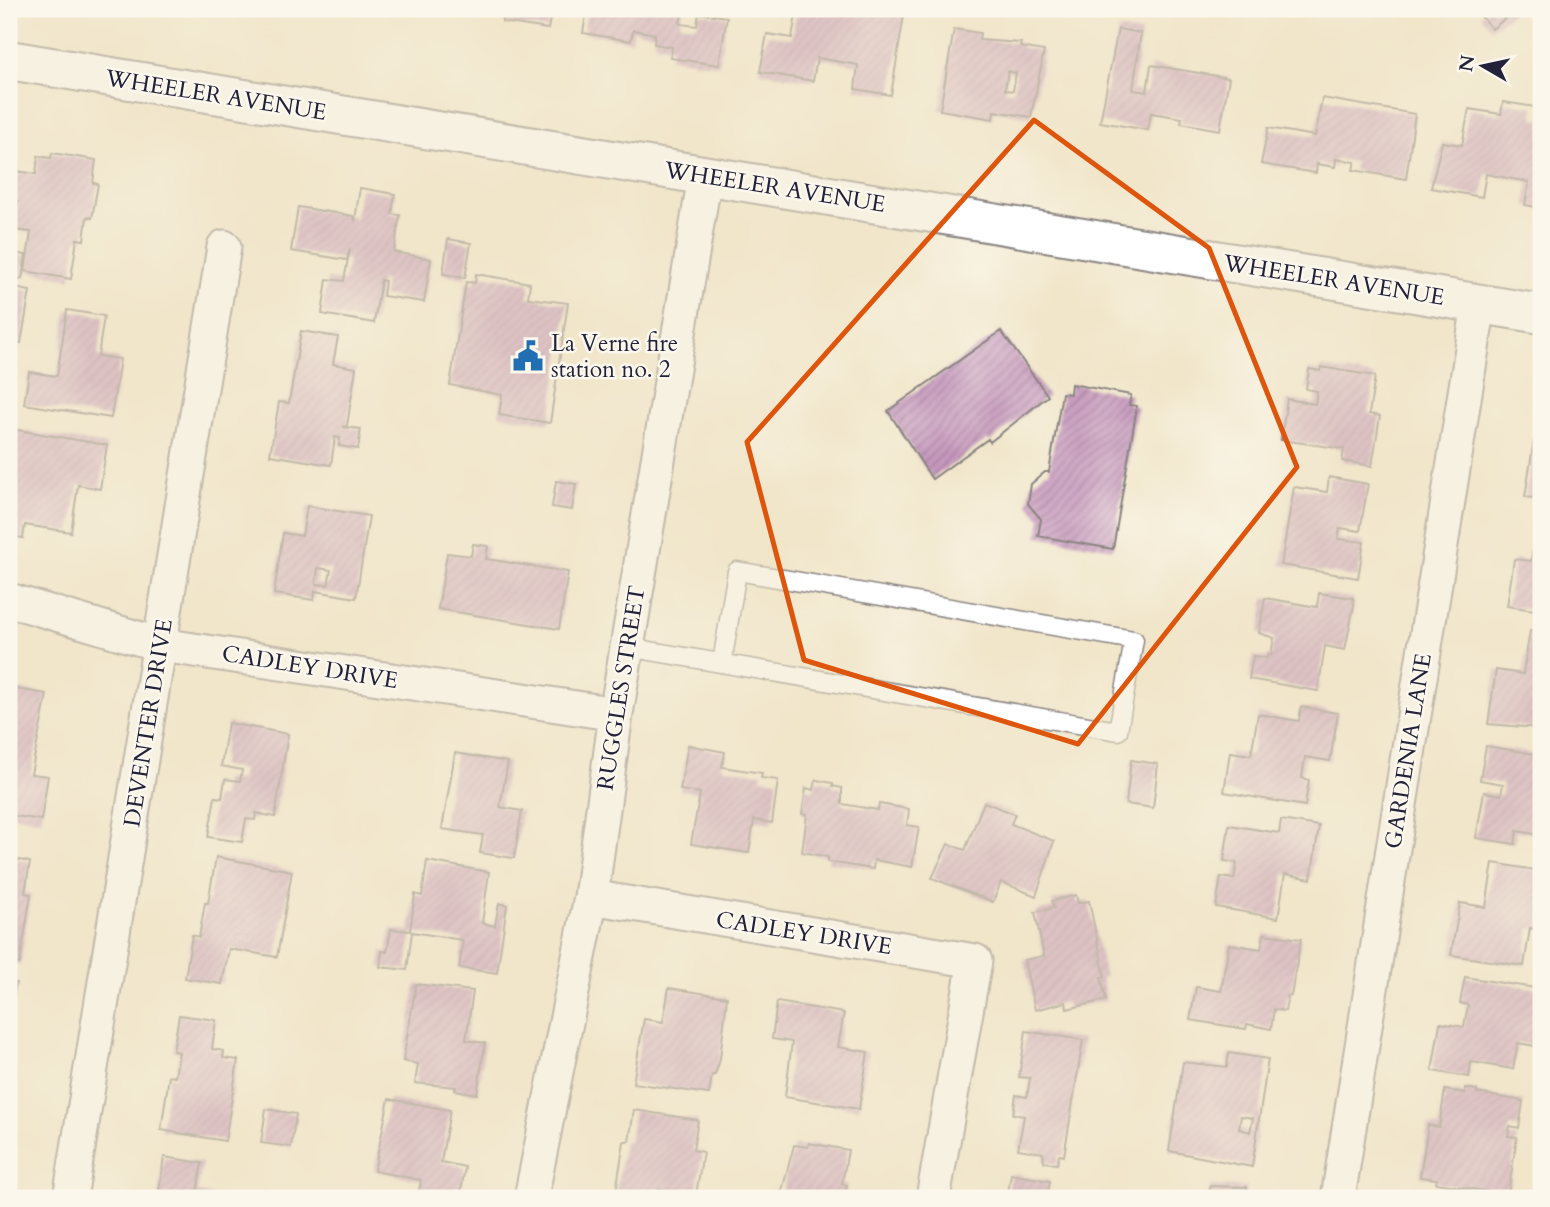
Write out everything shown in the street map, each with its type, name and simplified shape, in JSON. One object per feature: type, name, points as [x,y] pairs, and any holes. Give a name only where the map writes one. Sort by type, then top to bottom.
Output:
[{"type":"main road","name":"WHEELER AVENUE","points":[[9,60],[1541,314]]},
{"type":"street","name":"RUGGLES STREET","points":[[531,1198],[591,897],[615,714],[705,176]]},
{"type":"street","name":"DEVENTER DRIVE","points":[[70,1198],[224,247]]},
{"type":"street","name":"GARDENIA LANE","points":[[1338,1198],[1479,304]]},
{"type":"street","name":"CADLEY DRIVE","points":[[9,600],[161,645],[615,714]]},
{"type":"street","name":"CADLEY DRIVE","points":[[591,897],[975,961],[933,1198]]},
{"type":"lane","points":[[627,647],[1118,731],[1134,640],[737,571],[722,663]]},
{"type":"highlighted area","points":[[1034,120],[1209,248],[1297,467],[1078,744],[804,660],[747,442]]},
{"type":"building","points":[[504,9],[552,9],[548,29],[502,22]]},
{"type":"building","points":[[587,9],[683,9],[680,24],[697,26],[699,13],[727,17],[719,65],[670,58],[672,47],[654,44],[655,34],[633,30],[631,41],[583,33]]},
{"type":"building","points":[[797,9],[905,9],[891,95],[855,89],[858,65],[817,58],[813,81],[760,72],[767,34],[792,38]]},
{"type":"building","points":[[1488,9],[1517,9],[1492,29],[1480,15]]},
{"type":"building","points":[[954,29],[980,33],[979,40],[1021,43],[1020,47],[1044,51],[1031,117],[994,111],[993,119],[940,110]],"holes":[[[1008,71],[1016,73],[1013,91],[1005,90]]]},
{"type":"building","points":[[1118,29],[1141,33],[1133,90],[1147,92],[1151,65],[1229,78],[1220,130],[1181,123],[1182,118],[1151,113],[1148,130],[1100,122]]},
{"type":"building","points":[[1322,98],[1415,114],[1406,179],[1353,170],[1355,162],[1336,159],[1335,167],[1317,164],[1316,173],[1261,164],[1268,128],[1315,136]]},
{"type":"building","points":[[1503,102],[1535,107],[1533,118],[1541,120],[1541,208],[1525,205],[1529,182],[1486,174],[1482,197],[1431,188],[1442,142],[1462,145],[1469,109],[1501,114]]},
{"type":"building","points":[[52,153],[96,160],[93,183],[98,184],[92,218],[87,217],[84,240],[77,239],[71,279],[25,271],[31,232],[13,230],[18,201],[9,200],[9,170],[36,174],[38,156],[51,158]]},
{"type":"building","points":[[360,188],[395,194],[392,214],[400,215],[394,252],[431,259],[424,302],[383,296],[385,281],[381,280],[374,323],[322,314],[327,279],[344,281],[350,248],[347,260],[291,251],[298,207],[353,216],[355,220]]},
{"type":"building","points":[[448,239],[471,243],[465,278],[443,274]]},
{"type":"building","points":[[9,252],[26,255],[22,279],[9,277]]},
{"type":"building","points":[[476,274],[530,283],[528,298],[568,303],[550,423],[499,415],[502,395],[450,385],[466,282],[475,283]]},
{"type":"building","points":[[9,287],[30,291],[21,343],[9,341]]},
{"type":"building","points":[[67,310],[104,316],[98,356],[120,359],[111,418],[24,404],[29,372],[57,376]]},
{"type":"building","points":[[301,331],[338,337],[333,364],[356,368],[347,426],[343,427],[361,429],[358,449],[339,446],[340,438],[335,437],[331,465],[270,455],[279,402],[289,403]]},
{"type":"building","points":[[1001,331],[1048,396],[990,442],[988,439],[932,479],[888,411]]},
{"type":"building","points":[[1321,367],[1375,376],[1369,414],[1380,416],[1372,466],[1342,461],[1344,449],[1281,440],[1287,399],[1315,404],[1317,391],[1306,389],[1309,369],[1320,371]]},
{"type":"building","points":[[1071,384],[1131,395],[1129,405],[1137,406],[1113,549],[1038,536],[1041,519],[1028,504],[1031,484],[1045,472],[1049,472],[1062,393],[1070,394]]},
{"type":"building","points":[[9,430],[107,445],[100,489],[78,485],[71,532],[25,525],[23,538],[9,536]]},
{"type":"building","points":[[1534,440],[1541,441],[1541,499],[1525,497]]},
{"type":"building","points":[[1329,477],[1368,484],[1360,531],[1340,528],[1338,539],[1364,542],[1358,578],[1281,565],[1294,487],[1327,492]]},
{"type":"building","points":[[556,481],[576,484],[572,510],[552,507]]},
{"type":"building","points":[[307,506],[369,516],[356,598],[315,591],[314,600],[274,594],[283,533],[302,536]],"holes":[[[318,568],[331,570],[328,585],[316,584]]]},
{"type":"building","points":[[1539,513],[1541,611],[1507,606],[1514,559],[1531,561]]},
{"type":"building","points":[[473,544],[488,546],[486,559],[568,572],[559,629],[438,609],[447,553],[471,556]]},
{"type":"building","points":[[1319,593],[1353,598],[1354,605],[1345,650],[1325,646],[1318,691],[1249,679],[1253,656],[1267,658],[1268,654],[1271,655],[1274,638],[1259,633],[1265,598],[1317,607]]},
{"type":"building","points":[[1530,631],[1541,633],[1541,717],[1538,728],[1488,724],[1496,670],[1523,674]]},
{"type":"building","points":[[10,688],[47,694],[31,774],[48,776],[41,820],[9,815]]},
{"type":"building","points":[[1301,707],[1338,713],[1330,761],[1305,757],[1302,778],[1309,780],[1305,806],[1224,792],[1230,752],[1251,755],[1258,714],[1299,721]]},
{"type":"building","points":[[228,723],[288,734],[275,817],[256,813],[255,820],[246,819],[242,842],[208,837],[215,797],[222,798],[225,779],[240,781],[242,770],[221,766]]},
{"type":"building","points":[[688,745],[725,752],[722,767],[762,773],[761,778],[778,780],[772,823],[754,820],[749,853],[691,844],[700,793],[680,790]]},
{"type":"building","points":[[1486,746],[1541,755],[1541,835],[1517,831],[1515,844],[1476,838],[1484,792],[1501,795],[1503,784],[1480,780]]},
{"type":"building","points":[[455,753],[508,762],[500,807],[522,811],[514,858],[480,853],[483,835],[442,829]]},
{"type":"building","points":[[1131,760],[1158,764],[1153,808],[1126,804]]},
{"type":"building","points":[[816,780],[833,783],[833,786],[842,788],[842,804],[878,810],[879,804],[909,809],[907,825],[919,827],[912,867],[874,860],[873,869],[828,862],[828,857],[802,852],[807,815],[802,814],[806,788],[814,790]]},
{"type":"building","points":[[984,802],[1015,814],[1011,824],[1054,841],[1036,896],[1001,882],[993,902],[932,878],[948,844],[965,850]]},
{"type":"building","points":[[1281,820],[1319,826],[1311,879],[1285,874],[1278,918],[1216,907],[1221,877],[1234,879],[1237,863],[1224,861],[1229,825],[1279,833]]},
{"type":"building","points":[[216,857],[292,871],[277,957],[229,949],[222,984],[185,978],[192,935],[199,937]]},
{"type":"building","points":[[9,858],[30,862],[25,893],[31,894],[20,964],[9,963]]},
{"type":"building","points":[[427,861],[489,872],[482,923],[495,926],[499,903],[507,905],[497,973],[459,968],[463,940],[412,932],[407,970],[380,967],[382,951],[387,952],[391,929],[410,931],[415,894],[422,896]]},
{"type":"building","points":[[1493,863],[1541,871],[1541,930],[1530,928],[1524,966],[1451,955],[1460,903],[1486,907]]},
{"type":"building","points":[[1076,895],[1078,903],[1089,901],[1105,977],[1101,977],[1106,1000],[1067,1009],[1066,1002],[1035,1010],[1024,960],[1044,956],[1035,912],[1054,908],[1052,901]]},
{"type":"building","points":[[1264,934],[1301,939],[1291,996],[1288,996],[1285,1011],[1274,1009],[1271,1029],[1247,1024],[1246,1029],[1190,1020],[1196,987],[1221,991],[1229,944],[1261,949]]},
{"type":"building","points":[[1465,977],[1541,989],[1540,1047],[1518,1043],[1513,1069],[1471,1062],[1469,1077],[1432,1071],[1440,1023],[1464,1027],[1468,1005],[1460,1003]]},
{"type":"building","points":[[9,981],[16,983],[10,1015],[9,1015]]},
{"type":"building","points":[[416,984],[473,991],[466,1040],[485,1043],[477,1094],[455,1090],[456,1087],[415,1083],[418,1064],[403,1061]]},
{"type":"building","points":[[669,988],[727,997],[720,1059],[715,1075],[712,1075],[709,1094],[633,1083],[644,1019],[663,1022]]},
{"type":"building","points":[[777,1002],[844,1013],[838,1047],[868,1052],[859,1109],[785,1097],[792,1042],[772,1039]]},
{"type":"building","points":[[179,1015],[216,1020],[212,1049],[224,1051],[223,1058],[238,1060],[225,1141],[161,1130],[169,1076],[175,1077],[179,1052],[173,1051]]},
{"type":"building","points":[[1026,1031],[1083,1040],[1064,1156],[1059,1155],[1057,1164],[1044,1162],[1043,1153],[1018,1149],[1024,1116],[1013,1114],[1016,1095],[1027,1097],[1030,1078],[1019,1077]]},
{"type":"building","points":[[1229,1053],[1268,1059],[1252,1167],[1169,1151],[1183,1062],[1227,1067]],"holes":[[[1241,1116],[1253,1118],[1250,1132],[1239,1129]]]},
{"type":"building","points":[[1465,1088],[1477,1090],[1477,1093],[1523,1101],[1519,1128],[1510,1126],[1508,1136],[1517,1137],[1508,1195],[1436,1183],[1437,1179],[1420,1177],[1428,1125],[1439,1127],[1445,1090],[1465,1093]]},
{"type":"building","points":[[389,1099],[450,1110],[441,1162],[465,1167],[460,1198],[418,1198],[421,1180],[374,1171]]},
{"type":"building","points":[[266,1109],[296,1114],[291,1147],[261,1143]]},
{"type":"building","points":[[634,1110],[698,1120],[693,1150],[703,1152],[696,1195],[659,1189],[657,1198],[615,1198],[624,1141],[629,1141]]},
{"type":"building","points":[[809,1143],[848,1150],[842,1184],[847,1185],[845,1198],[780,1198],[794,1145],[808,1147]]},
{"type":"building","points":[[164,1157],[202,1163],[197,1192],[220,1198],[158,1198]]},
{"type":"building","points":[[1011,1174],[1050,1181],[1047,1198],[1007,1198]]},
{"type":"building","points":[[1210,1186],[1247,1187],[1246,1198],[1209,1198]]},
{"type":"place","name":"La Verne fire station no. 2","points":[[528,356]]}]
